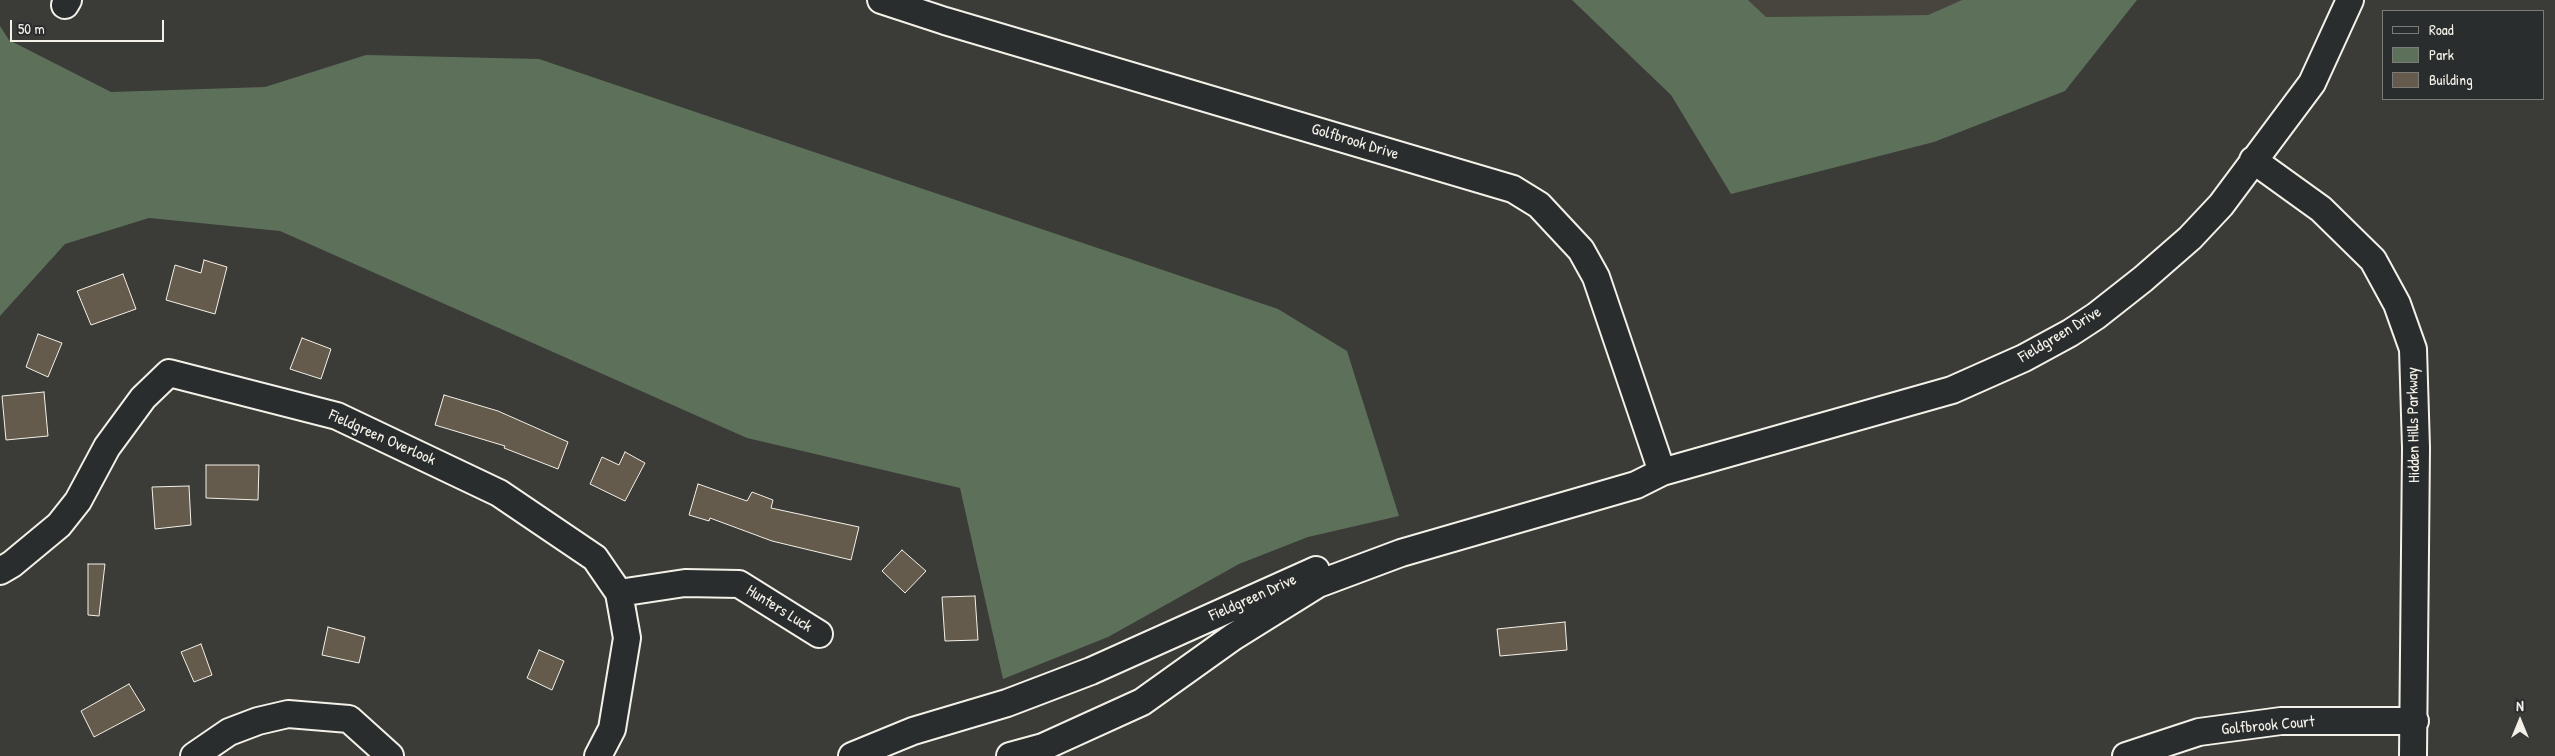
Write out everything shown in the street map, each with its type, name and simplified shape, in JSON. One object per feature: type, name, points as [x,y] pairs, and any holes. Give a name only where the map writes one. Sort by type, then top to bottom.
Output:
[{"type":"street","name":"Golfbrook Drive","points":[[881,0],[945,21],[1512,189],[1539,205],[1581,250],[1596,276],[1662,472]]},
{"type":"street","name":"Fieldgreen Drive","points":[[1010,756],[1043,747],[1142,702],[1233,637],[1318,584],[1401,553],[1636,485],[1662,472],[1952,390],[2024,358],[2096,316],[2190,238],[2221,205],[2312,83],[2350,0]]},
{"type":"street","name":"Hidden Hills Parkway","points":[[2253,160],[2321,209],[2373,260],[2397,304],[2412,349],[2416,448],[2413,756]]},
{"type":"street","name":"Fieldgreen Overlook","points":[[0,571],[12,564],[59,525],[78,502],[107,447],[143,398],[169,374],[337,416],[490,488],[595,558],[619,593],[627,638],[612,729],[598,756]]},
{"type":"street","name":"Fieldgreen Drive","points":[[852,756],[913,731],[1006,704],[1092,671],[1359,552],[1544,497],[1628,468],[1662,472]]},
{"type":"street","name":"Hunters Luck","points":[[619,593],[686,583],[739,584],[819,634]]},
{"type":"street","points":[[194,756],[229,732],[258,720],[288,714],[348,719],[390,756]]},
{"type":"street","name":"Golfbrook Court","points":[[2126,756],[2199,732],[2281,721],[2414,721]]},
{"type":"shaded area","points":[[1748,0],[1962,0],[1928,15],[1765,17]]},
{"type":"green space","points":[[1572,0],[1748,0],[1766,17],[1928,15],[1962,0],[2137,0],[2065,91],[1934,142],[1731,194],[1671,95]]},
{"type":"green space","points":[[0,26],[9,40],[111,92],[265,87],[366,55],[539,59],[1278,309],[1347,351],[1399,516],[1308,537],[1239,564],[1108,637],[1003,679],[960,488],[747,438],[280,231],[149,218],[65,244],[0,316]]},
{"type":"building","points":[[204,260],[227,267],[215,314],[166,300],[175,265],[201,273]]},
{"type":"building","points":[[123,274],[136,309],[91,325],[77,291]]},
{"type":"building","points":[[38,334],[62,343],[48,377],[26,367]]},
{"type":"building","points":[[302,338],[331,349],[321,379],[290,369]]},
{"type":"building","points":[[44,392],[48,436],[6,440],[2,396]]},
{"type":"building","points":[[444,395],[498,411],[568,442],[558,469],[504,448],[505,446],[435,425]]},
{"type":"building","points":[[625,452],[645,463],[625,501],[590,484],[602,457],[619,465]]},
{"type":"building","points":[[206,465],[259,465],[258,500],[206,498]]},
{"type":"building","points":[[698,484],[747,501],[752,492],[773,500],[771,508],[859,527],[851,560],[772,541],[710,518],[709,521],[689,515]]},
{"type":"building","points":[[189,486],[191,525],[155,529],[152,487]]},
{"type":"building","points":[[902,550],[926,571],[905,593],[882,571]]},
{"type":"building","points":[[88,564],[105,564],[99,616],[88,615]]},
{"type":"building","points":[[975,596],[978,640],[945,641],[942,597]]},
{"type":"building","points":[[1565,622],[1567,650],[1500,656],[1497,629]]},
{"type":"building","points":[[328,627],[365,637],[359,663],[322,655]]},
{"type":"building","points":[[201,644],[212,675],[194,682],[181,652]]},
{"type":"building","points":[[539,650],[564,661],[552,690],[527,678]]},
{"type":"building","points":[[129,684],[145,710],[94,737],[81,711]]}]
